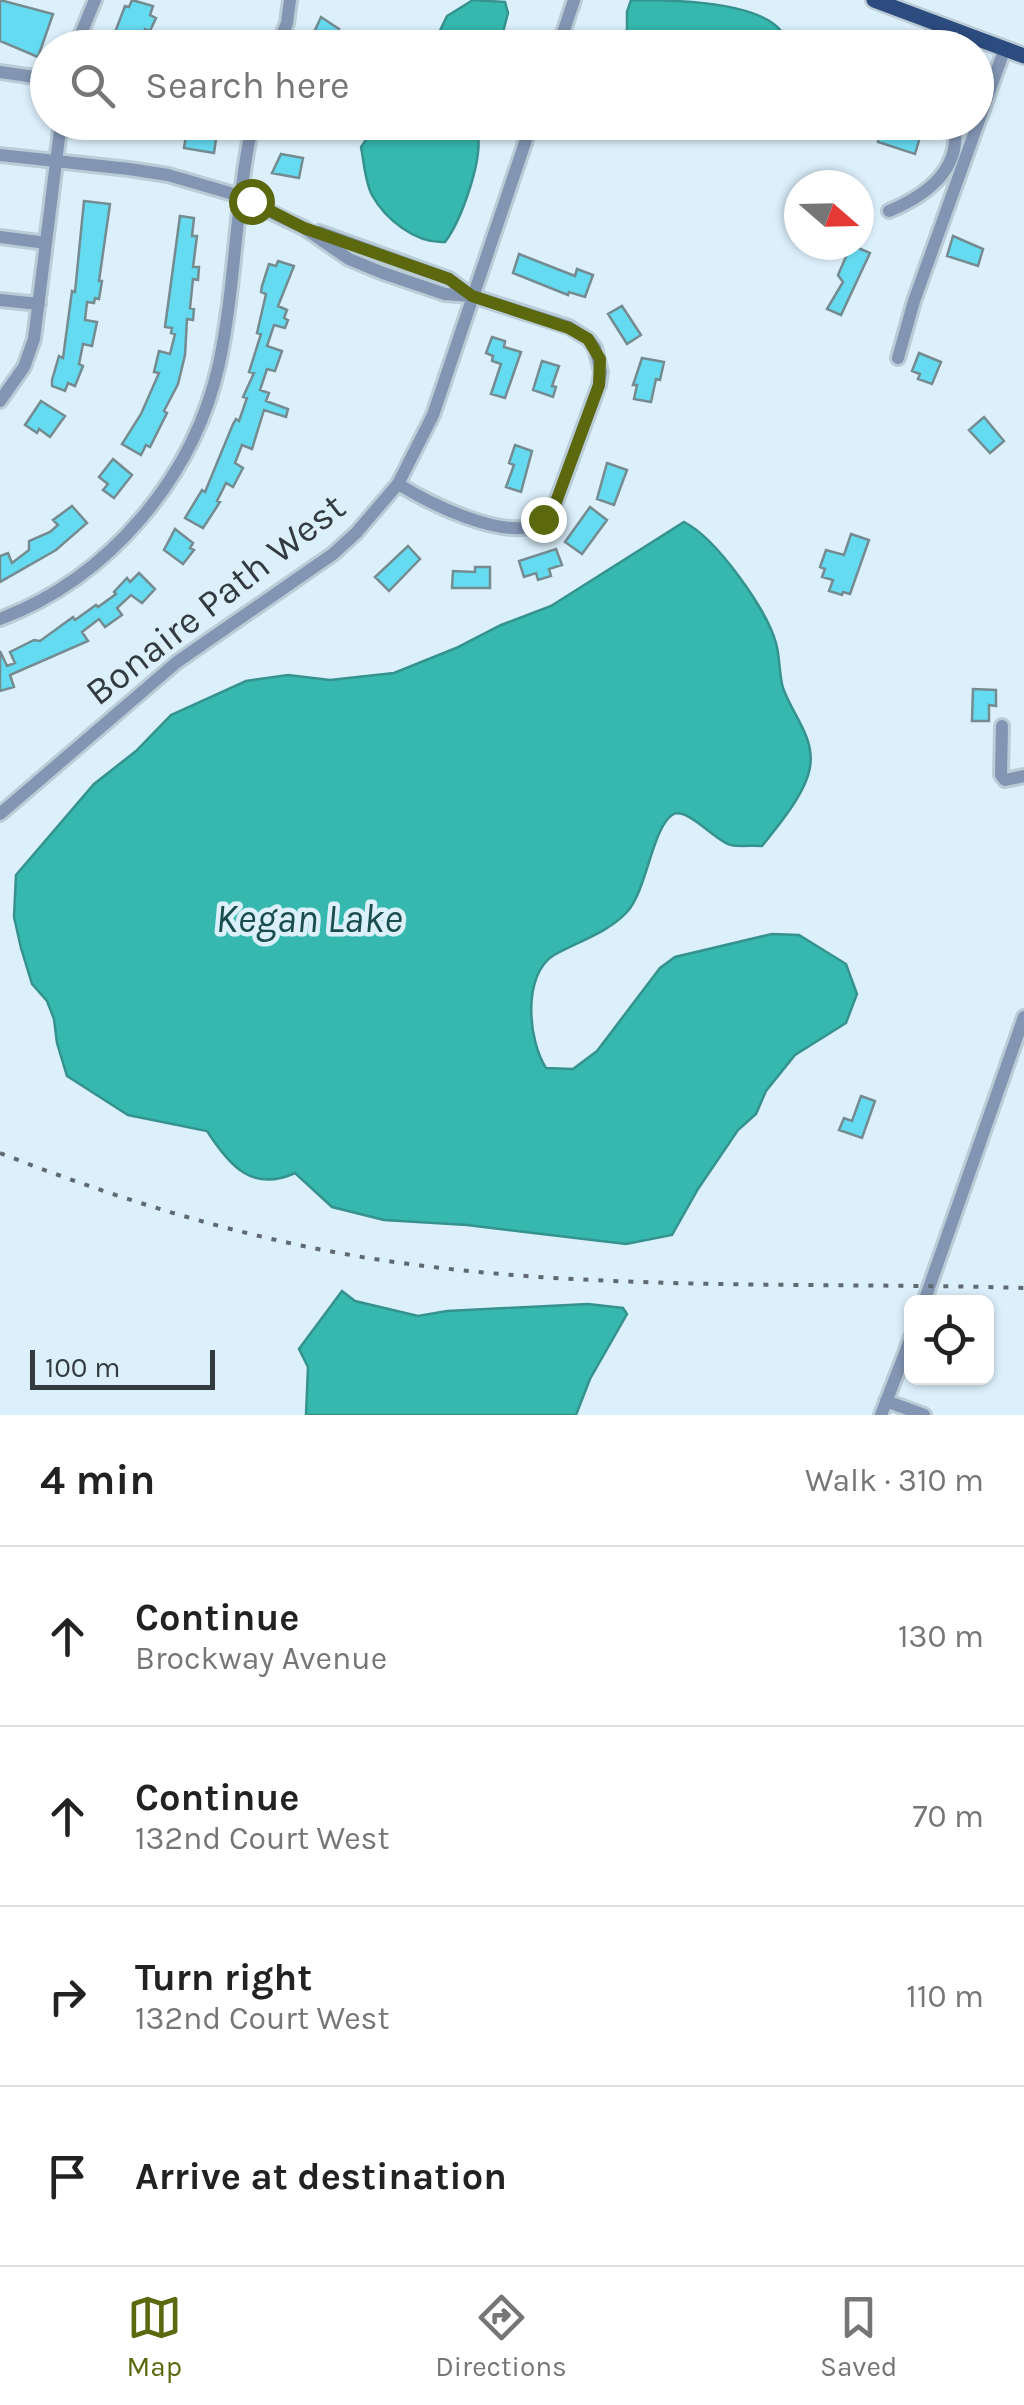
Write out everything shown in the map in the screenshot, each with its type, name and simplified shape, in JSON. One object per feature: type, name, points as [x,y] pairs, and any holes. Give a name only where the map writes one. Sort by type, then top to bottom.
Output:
[{"type":"main road","points":[[874,0],[955,30]]},
{"type":"main road","points":[[994,44],[1024,56]]},
{"type":"street","points":[[82,30],[95,0]]},
{"type":"street","points":[[284,30],[290,0]]},
{"type":"street","points":[[564,30],[574,0]]},
{"type":"street","points":[[942,30],[944,26]]},
{"type":"street","points":[[994,76],[1004,48]]},
{"type":"street","points":[[0,72],[30,76]]},
{"type":"street","points":[[0,401],[30,354],[60,140]]},
{"type":"street","points":[[0,619],[52,595],[93,565],[140,520],[178,468],[204,412],[218,368],[250,140]]},
{"type":"street","name":"Bonaire Path West","points":[[0,814],[176,662],[333,554],[398,484],[433,416],[526,140]]},
{"type":"street","points":[[889,211],[915,200],[937,182],[949,165],[954,140]]},
{"type":"street","points":[[898,358],[971,140]]},
{"type":"street","points":[[0,154],[168,175],[240,198],[304,228],[449,279],[472,296],[569,328],[588,339],[600,359],[599,385],[556,502],[536,525],[507,528],[430,504],[398,484]]},
{"type":"street","points":[[0,237],[46,243]]},
{"type":"street","points":[[0,300],[39,304]]},
{"type":"street","points":[[1002,726],[1001,775],[1005,780],[1024,776]]},
{"type":"street","points":[[926,1295],[1024,1017]]},
{"type":"street","points":[[881,1415],[904,1355]]},
{"type":"street","points":[[886,1401],[924,1415]]},
{"type":"water","points":[[473,0],[505,2],[508,13],[504,30],[440,30],[447,16]]},
{"type":"water","points":[[631,0],[698,2],[747,11],[781,30],[627,30]]},
{"type":"water","points":[[366,140],[478,140],[469,191],[445,242],[423,239],[385,213],[372,195],[361,147]]},
{"type":"water","name":"Kegan Lake","points":[[684,522],[725,558],[762,612],[777,648],[783,688],[809,746],[810,767],[803,788],[762,846],[731,845],[678,813],[665,822],[640,890],[627,912],[602,931],[554,955],[537,977],[531,1008],[540,1056],[546,1068],[573,1069],[597,1051],[660,968],[675,957],[772,934],[799,935],[846,964],[857,994],[846,1023],[795,1055],[766,1091],[756,1114],[738,1130],[672,1235],[626,1244],[467,1225],[384,1220],[332,1207],[295,1173],[266,1180],[254,1177],[233,1165],[207,1131],[128,1115],[67,1076],[54,1019],[47,1001],[32,984],[21,948],[14,917],[16,875],[94,784],[136,751],[171,715],[246,681],[288,675],[330,680],[394,673],[551,606]]},
{"type":"water","points":[[342,1291],[355,1301],[418,1316],[588,1304],[623,1308],[627,1314],[590,1379],[576,1415],[306,1415],[308,1367],[299,1349]]},
{"type":"building","points":[[0,0],[53,14],[47,30],[30,30],[30,54],[0,41]]},
{"type":"building","points":[[132,0],[153,6],[150,15],[156,18],[150,30],[116,30],[125,6],[129,7]]},
{"type":"building","points":[[321,17],[339,29],[339,30],[315,30]]},
{"type":"building","points":[[185,140],[216,140],[214,153],[184,148]]},
{"type":"building","points":[[879,140],[919,140],[915,154]]},
{"type":"building","points":[[281,154],[303,158],[299,178],[272,173]]},
{"type":"building","points":[[84,201],[110,204],[99,299],[87,302],[85,320],[97,322],[92,346],[83,344],[79,364],[83,366],[75,386],[68,383],[65,391],[52,386],[52,380],[59,356],[63,358],[72,291],[75,292]]},
{"type":"building","points":[[180,216],[194,218],[192,236],[197,236],[193,267],[199,267],[198,280],[193,279],[190,308],[194,309],[193,320],[187,319],[185,355],[178,384],[164,411],[167,413],[150,447],[146,445],[141,455],[122,444],[159,373],[154,372],[159,351],[170,354],[175,334],[171,333],[172,328],[165,327]]},
{"type":"building","points":[[953,236],[983,249],[978,266],[947,256]]},
{"type":"building","points":[[519,254],[575,276],[577,269],[593,275],[585,297],[569,292],[568,295],[513,273]]},
{"type":"building","points":[[844,260],[867,260],[841,315],[827,309],[843,282],[838,275]]},
{"type":"building","points":[[278,261],[294,266],[278,306],[287,310],[284,318],[288,320],[285,328],[274,325],[267,346],[282,351],[275,371],[267,369],[260,390],[269,393],[266,401],[288,409],[286,417],[264,410],[252,449],[242,445],[235,463],[243,468],[233,487],[226,483],[217,501],[220,502],[203,528],[185,518],[202,490],[205,492],[233,424],[236,419],[239,421],[261,334],[257,333],[266,294],[261,292],[262,286],[269,264],[276,266]]},
{"type":"building","points":[[622,306],[641,335],[627,344],[608,314]]},
{"type":"building","points":[[492,337],[505,341],[504,347],[521,352],[505,398],[491,394],[501,364],[486,353]]},
{"type":"building","points":[[919,353],[941,362],[932,384],[918,379],[920,374],[912,371]]},
{"type":"building","points":[[642,358],[664,362],[651,402],[634,399],[637,385],[633,385]]},
{"type":"building","points":[[542,361],[559,366],[552,386],[556,387],[553,397],[533,390]]},
{"type":"building","points":[[41,401],[65,416],[50,437],[25,425]]},
{"type":"building","points":[[984,417],[1004,441],[990,453],[969,430]]},
{"type":"building","points":[[515,445],[532,451],[521,492],[506,487],[514,465],[509,463]]},
{"type":"building","points":[[113,459],[132,475],[114,498],[103,490],[108,484],[99,477]]},
{"type":"building","points":[[607,463],[627,470],[614,505],[597,499]]},
{"type":"building","points":[[72,506],[87,523],[56,550],[0,582],[0,556],[8,553],[12,563],[29,550],[29,541],[50,532],[58,525],[53,520]]},
{"type":"building","points":[[590,507],[607,520],[582,554],[565,542]]},
{"type":"building","points":[[175,529],[193,543],[190,548],[194,550],[183,564],[164,550]]},
{"type":"building","points":[[851,534],[869,540],[850,594],[842,595],[829,591],[833,580],[822,577],[825,569],[820,567],[826,550],[844,555]]},
{"type":"building","points":[[408,546],[420,559],[389,591],[375,577]]},
{"type":"building","points":[[556,549],[562,565],[549,569],[551,576],[538,580],[536,573],[524,577],[519,561]]},
{"type":"building","points":[[475,567],[490,567],[490,588],[452,588],[453,571],[475,572]]},
{"type":"building","points":[[139,573],[155,589],[142,603],[131,595],[117,608],[122,615],[105,627],[99,619],[82,632],[88,641],[10,675],[14,687],[0,691],[0,651],[7,666],[15,663],[10,652],[34,640],[40,641],[73,617],[75,620],[98,607],[116,594],[127,578],[130,582]]},
{"type":"building","points":[[973,689],[996,690],[996,706],[989,705],[989,721],[972,721]]},
{"type":"building","points":[[861,1096],[875,1101],[862,1138],[839,1130],[844,1118],[852,1121]]},
{"type":"railway","points":[[0,1153],[153,1207],[257,1236],[417,1265],[643,1282],[1024,1288]]},
{"type":"route","points":[[251,201],[304,228],[449,279],[472,296],[569,328],[588,339],[600,359],[599,385],[556,502],[543,519]]}]
